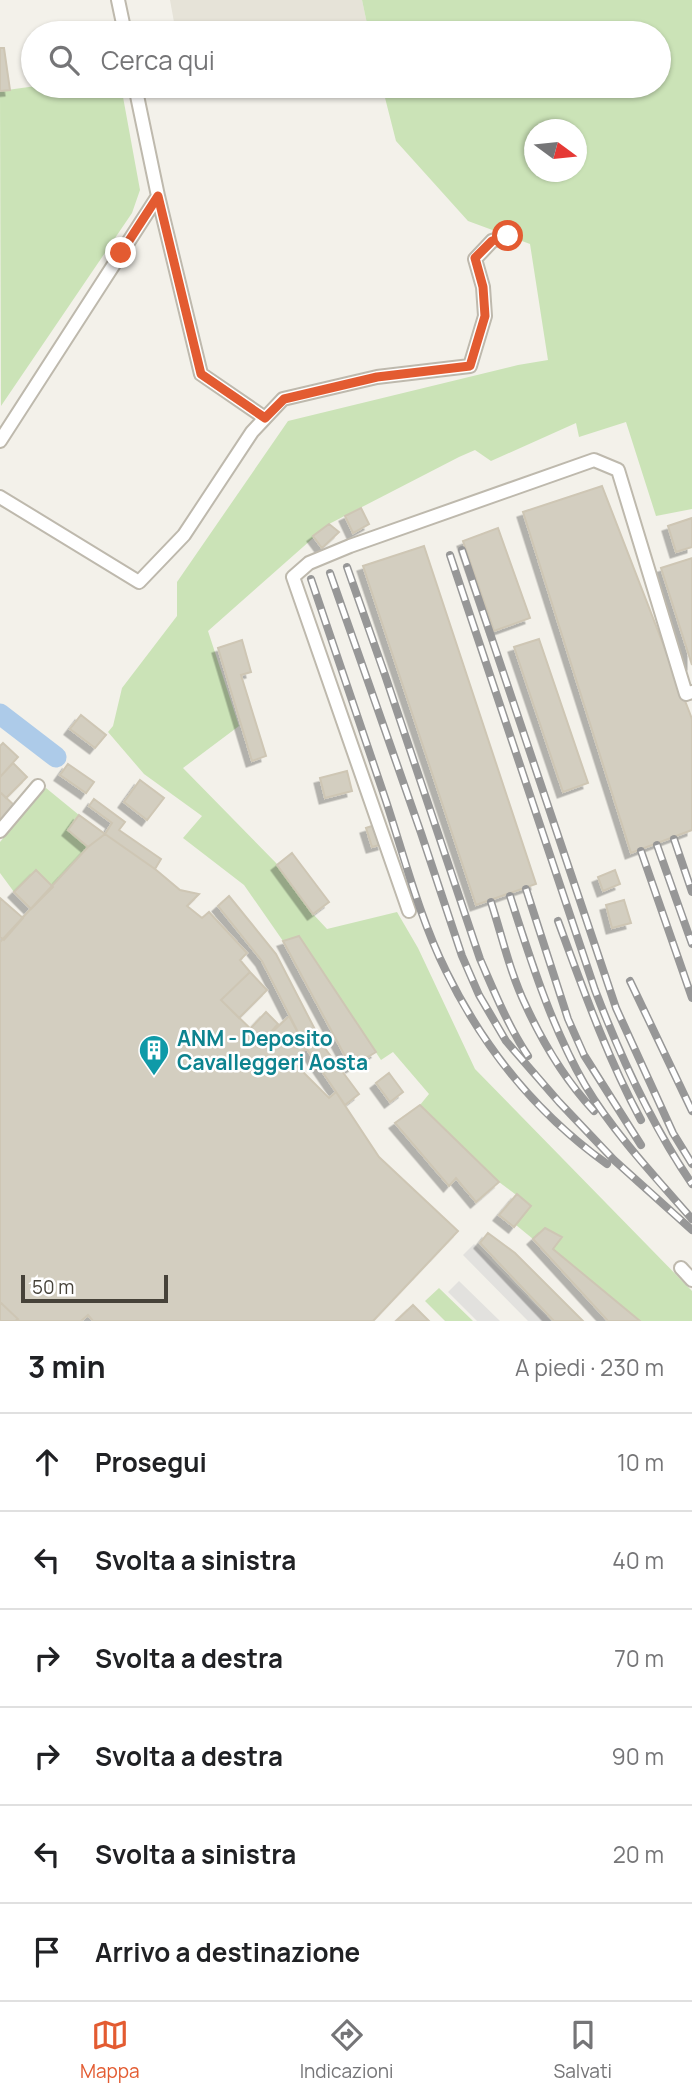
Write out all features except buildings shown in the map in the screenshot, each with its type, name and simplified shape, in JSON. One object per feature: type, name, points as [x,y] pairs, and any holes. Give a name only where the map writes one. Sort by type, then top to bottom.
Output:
[{"type":"lane","points":[[118,0],[122,21]]},
{"type":"lane","points":[[138,98],[201,374],[265,418]]},
{"type":"lane","points":[[0,441],[5,421],[158,196]]},
{"type":"lane","points":[[0,497],[139,582],[184,535],[251,432],[284,399],[377,377],[470,366],[485,316],[483,287],[475,258],[492,241],[508,236]]},
{"type":"lane","points":[[410,911],[293,577],[309,564],[349,546],[594,460],[618,470],[686,694],[692,692]]},
{"type":"lane","points":[[0,831],[38,786]]},
{"type":"lane","points":[[681,1268],[692,1280]]},
{"type":"shaded area","points":[[170,0],[362,0],[367,21],[174,21]]},
{"type":"shaded area","points":[[474,1244],[551,1321],[528,1321],[463,1255]]},
{"type":"shaded area","points":[[459,1281],[500,1321],[477,1321],[448,1292]]},
{"type":"green space","points":[[362,0],[692,0],[692,509],[656,516],[626,422],[579,437],[576,423],[491,461],[475,450],[459,457],[329,524],[208,631],[239,726],[183,768],[277,864],[327,929],[397,912],[418,948],[475,1069],[692,1291],[692,1321],[640,1321],[553,1249],[561,1236],[545,1229],[533,1239],[516,1225],[531,1206],[499,1182],[420,1105],[429,1094],[393,1052],[381,1060],[299,937],[283,941],[244,885],[183,838],[202,816],[144,774],[108,732],[113,726],[122,688],[177,616],[177,582],[288,421],[548,360],[530,244],[468,221],[396,141],[385,98],[671,98],[671,21],[366,21]]},
{"type":"green space","points":[[21,88],[21,98],[123,98],[140,190],[132,213],[1,406],[0,91]]},
{"type":"green space","points":[[46,788],[79,815],[68,830],[88,847],[51,890],[36,870],[14,892],[0,873],[0,842]]},
{"type":"green space","points":[[439,1288],[473,1321],[445,1321],[425,1301]]},
{"type":"waterway","points":[[0,714],[56,757]]},
{"type":"railway","points":[[462,550],[616,1008],[673,1133],[692,1164]]},
{"type":"railway","points":[[450,555],[595,990],[638,1090],[663,1138],[692,1184]]},
{"type":"railway","points":[[347,567],[480,959],[508,1021],[528,1056]]},
{"type":"railway","points":[[330,573],[462,956],[479,995],[506,1041],[559,1102],[614,1160],[692,1230]]},
{"type":"railway","points":[[311,579],[420,909],[446,971],[477,1027],[514,1078],[557,1123],[607,1164]]},
{"type":"railway","points":[[674,839],[692,892]]},
{"type":"railway","points":[[657,845],[692,944]]},
{"type":"railway","points":[[641,851],[692,998]]},
{"type":"railway","points":[[526,889],[568,1019],[584,1055],[641,1145]]},
{"type":"railway","points":[[510,896],[552,1016],[585,1085],[622,1137],[692,1219]]},
{"type":"railway","points":[[491,902],[515,981],[533,1020],[565,1074],[594,1111]]},
{"type":"railway","points":[[558,921],[606,1047],[641,1120]]},
{"type":"railway","points":[[630,981],[692,1111]]},
{"type":"place","name":"ANM - Deposito Cavalleggeri Aosta","points":[[154,1077]]},
{"type":"route","points":[[121,253],[158,196],[201,374],[265,418],[284,399],[377,377],[470,366],[485,316],[483,287],[475,258],[492,241],[508,236]]}]
